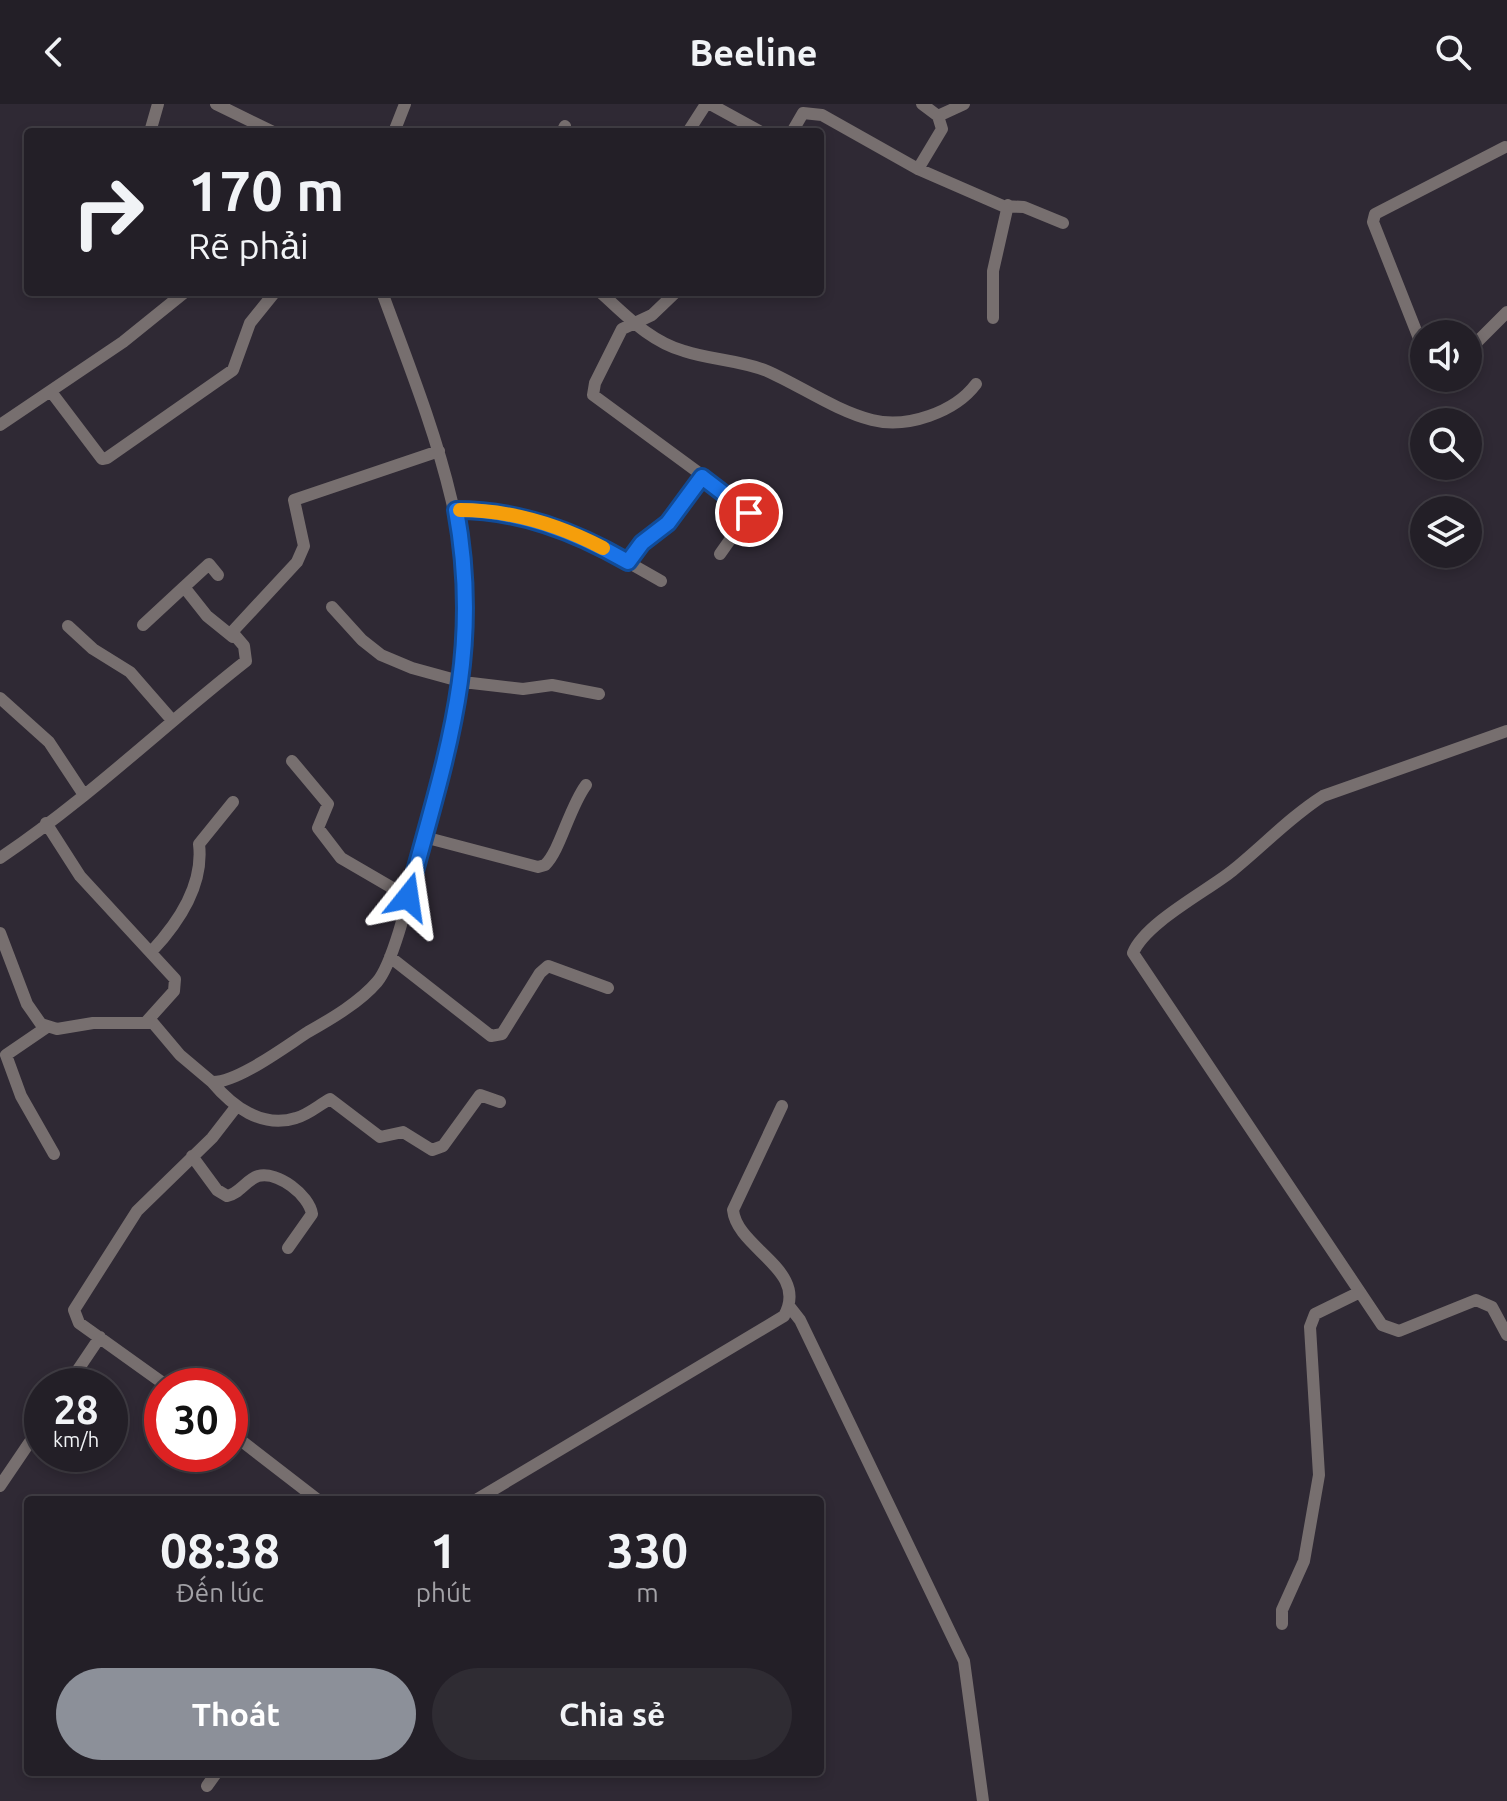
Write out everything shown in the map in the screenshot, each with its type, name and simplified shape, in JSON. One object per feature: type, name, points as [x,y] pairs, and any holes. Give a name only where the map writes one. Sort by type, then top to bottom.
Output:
[{"type":"street","points":[[151,128],[158,104]]},
{"type":"street","points":[[216,104],[261,128]]},
{"type":"street","points":[[396,128],[405,104]]},
{"type":"street","points":[[691,128],[708,104],[753,128]]},
{"type":"street","points":[[918,169],[942,129],[938,116],[922,104]]},
{"type":"street","points":[[938,116],[964,104]]},
{"type":"street","points":[[794,128],[803,113],[822,115],[918,169],[1003,206],[1063,223]]},
{"type":"street","points":[[1412,320],[1373,222],[1375,214],[1505,147]]},
{"type":"street","points":[[993,318],[993,271],[1008,205]]},
{"type":"street","points":[[0,425],[52,393],[180,296]]},
{"type":"street","points":[[52,393],[102,459],[233,370],[250,323],[272,296]]},
{"type":"street","points":[[212,1082],[239,1074],[342,1010],[377,982],[390,957],[408,897],[463,682],[466,603],[456,510],[439,451],[383,296]]},
{"type":"street","points":[[604,296],[634,326],[685,352],[764,370],[874,421],[930,415],[960,401],[976,384]]},
{"type":"street","points":[[671,296],[634,326],[622,329],[595,383],[593,395],[749,513],[720,554]]},
{"type":"street","points":[[1482,337],[1507,312]]},
{"type":"street","points":[[233,637],[232,632],[238,621],[297,562],[304,546],[294,500],[439,451]]},
{"type":"street","points":[[628,562],[642,543],[668,523],[702,477]]},
{"type":"street","points":[[456,510],[485,510],[572,532],[661,581]]},
{"type":"street","points":[[143,625],[209,564],[218,575]]},
{"type":"street","points":[[0,858],[121,767],[171,719],[246,661],[244,646],[207,616],[184,587]]},
{"type":"street","points":[[332,607],[362,640],[381,655],[412,668],[463,682],[523,689],[552,685],[599,694]]},
{"type":"street","points":[[68,626],[93,649],[130,672],[171,719]]},
{"type":"street","points":[[0,698],[49,742],[84,795]]},
{"type":"street","points":[[1507,731],[1323,796],[1300,810],[1232,871],[1153,929],[1137,944],[1133,953],[1360,1292],[1388,1329],[1399,1331],[1476,1300],[1492,1307],[1507,1335]]},
{"type":"street","points":[[292,761],[326,798],[327,810],[318,828],[341,858],[408,897]]},
{"type":"street","points":[[424,837],[538,867],[545,865],[554,852],[573,803],[586,785]]},
{"type":"street","points":[[152,951],[180,920],[201,864],[199,844],[233,802]]},
{"type":"street","points":[[46,823],[80,876],[170,971],[176,985],[147,1021]]},
{"type":"street","points":[[0,933],[27,1004],[47,1027]]},
{"type":"street","points":[[390,957],[491,1036],[502,1034],[540,973],[548,966],[608,988]]},
{"type":"street","points":[[54,1154],[21,1096],[6,1055],[47,1027],[147,1021],[156,1026],[180,1055],[236,1107],[257,1117],[294,1119],[330,1099],[380,1137],[403,1132],[432,1150],[443,1146],[480,1095],[500,1102]]},
{"type":"street","points":[[483,1496],[784,1316],[789,1306],[787,1283],[737,1225],[733,1210],[782,1106]]},
{"type":"street","points":[[144,1369],[79,1323],[74,1310],[125,1226],[236,1107]]},
{"type":"street","points":[[192,1156],[217,1190],[227,1196],[255,1177],[267,1175],[301,1194],[312,1214],[288,1248]]},
{"type":"street","points":[[1282,1624],[1282,1610],[1304,1561],[1319,1475],[1310,1327],[1315,1314],[1360,1292]]},
{"type":"street","points":[[789,1306],[800,1320],[964,1661],[983,1801]]},
{"type":"street","points":[[79,1368],[100,1337]]},
{"type":"street","points":[[248,1446],[313,1496]]},
{"type":"street","points":[[0,1486],[24,1451]]},
{"type":"street","points":[[207,1786],[214,1776]]},
{"type":"slow traffic","points":[[460,510],[512,515],[572,532],[603,548]]},
{"type":"route","points":[[408,897],[451,739],[463,682],[466,603],[456,510],[485,510],[512,515],[572,532],[628,562],[642,543],[668,523],[702,477],[744,506],[749,513]]}]
